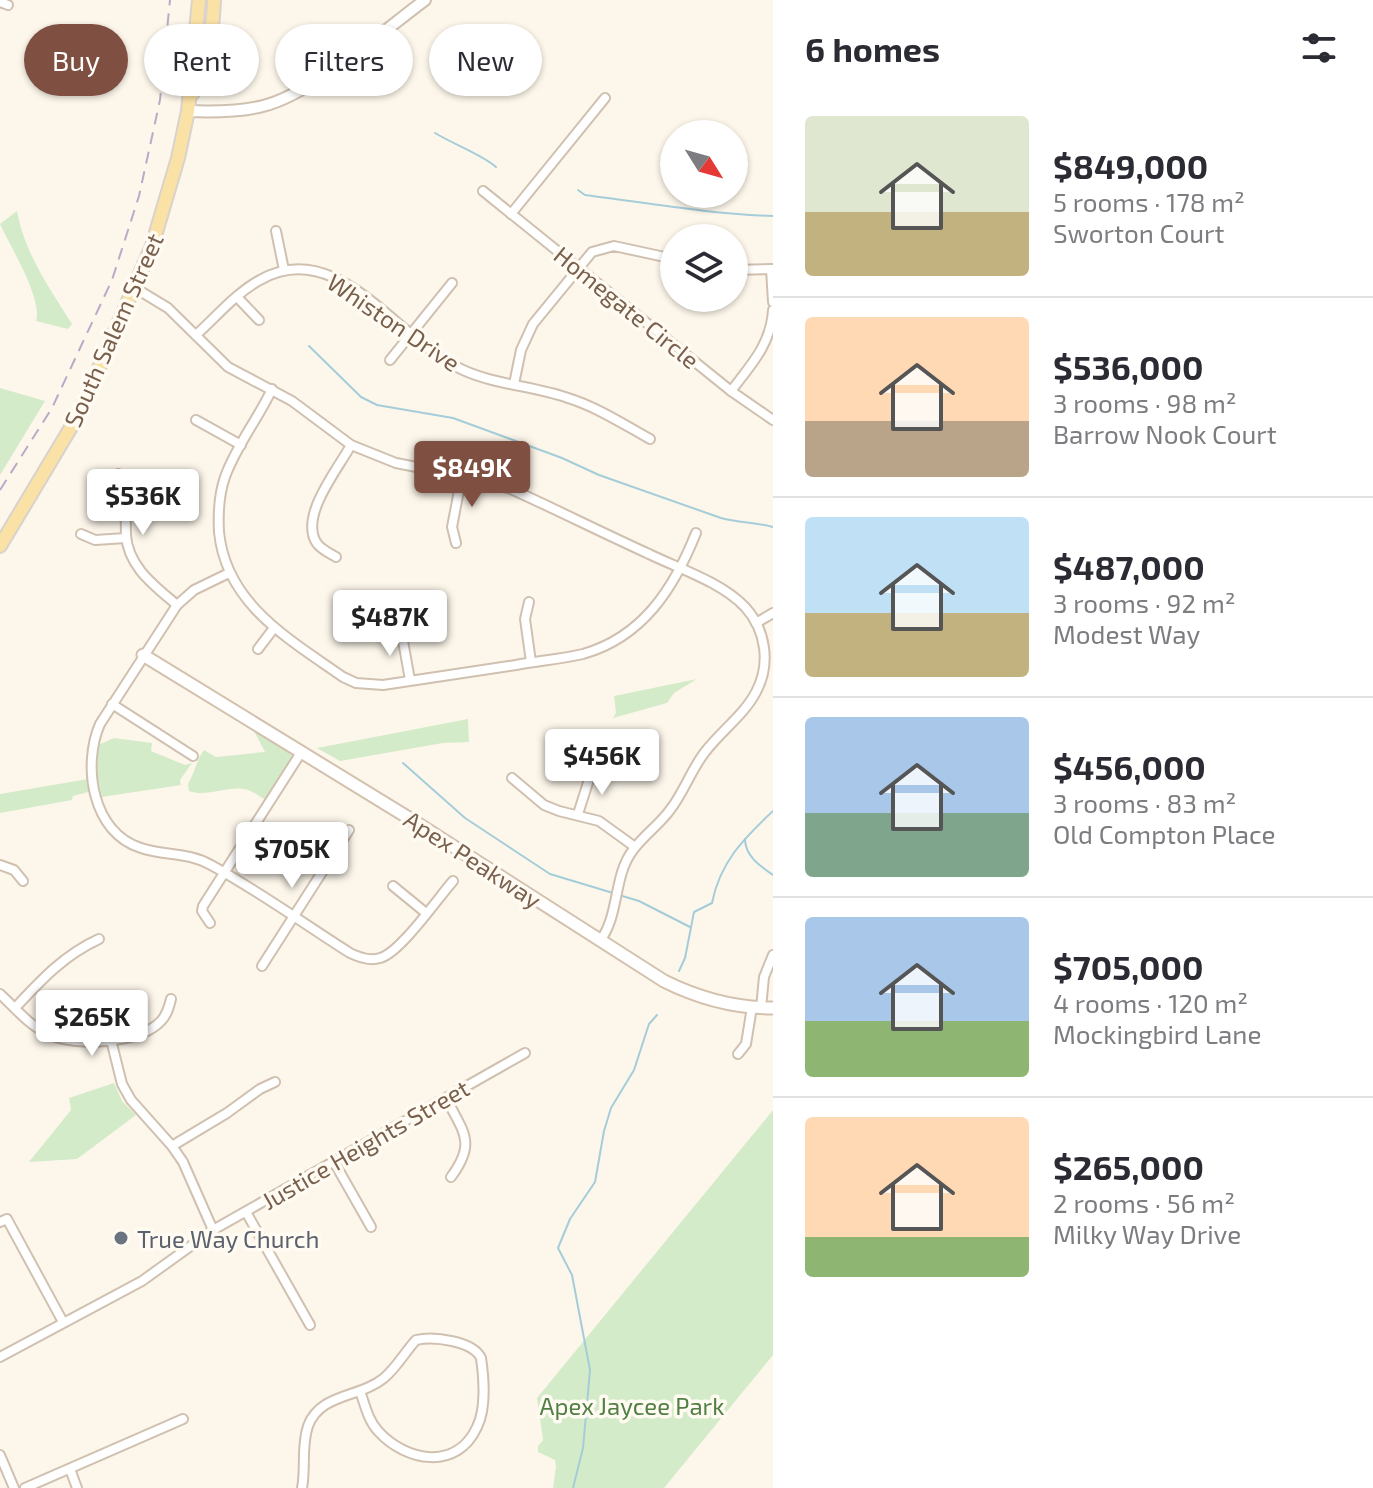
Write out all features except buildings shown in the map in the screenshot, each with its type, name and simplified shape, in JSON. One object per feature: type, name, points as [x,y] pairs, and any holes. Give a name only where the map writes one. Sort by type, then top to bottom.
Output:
[{"type":"main road","name":"South Salem Street","points":[[0,546],[79,414],[135,288],[164,211],[189,105],[199,0]]},
{"type":"main road","name":"South Salem Street","points":[[189,105],[202,73],[214,0]]},
{"type":"main road","name":"Apex Peakway","points":[[143,655],[302,751],[664,981],[692,994],[762,1007]]},
{"type":"street","points":[[189,105],[244,110],[279,101],[326,73],[425,0]]},
{"type":"street","points":[[511,214],[605,98]]},
{"type":"street","name":"Homegate Circle","points":[[483,191],[731,391],[773,420]]},
{"type":"street","points":[[196,335],[261,279],[284,270],[276,231]]},
{"type":"street","points":[[514,384],[528,332],[592,252],[608,246],[660,256]]},
{"type":"street","name":"Whiston Drive","points":[[284,270],[308,269],[336,277],[461,369],[488,379],[578,401],[650,439]]},
{"type":"street","points":[[748,270],[772,269],[773,302]]},
{"type":"street","points":[[390,360],[452,283]]},
{"type":"street","points":[[135,288],[168,308],[228,367],[292,401],[351,445],[386,460],[462,475],[511,489],[680,568],[732,596],[756,623],[765,650],[765,665],[756,692],[705,752],[668,813],[635,847],[626,861],[609,925],[600,941]]},
{"type":"street","points":[[237,297],[259,320]]},
{"type":"street","points":[[731,391],[764,348],[773,310]]},
{"type":"street","points":[[272,389],[225,478],[219,505],[220,536],[229,573],[253,609],[274,628],[350,681],[371,686],[531,662],[580,654],[620,638],[654,609],[670,589],[696,533]]},
{"type":"street","points":[[196,420],[241,445]]},
{"type":"street","points":[[336,557],[315,541],[312,518],[351,445]]},
{"type":"street","points":[[118,474],[125,488],[126,538],[131,555],[141,571],[177,605]]},
{"type":"street","points":[[456,543],[452,527],[462,475]]},
{"type":"street","points":[[81,534],[95,540],[126,538]]},
{"type":"street","points":[[229,573],[194,590],[177,605],[96,733],[91,756],[94,788],[100,810],[111,829],[125,842],[142,849],[194,857],[225,873],[350,953],[372,959],[395,950],[453,881]]},
{"type":"street","points":[[529,602],[525,619],[531,662]]},
{"type":"street","points":[[756,623],[773,613]]},
{"type":"street","points":[[258,649],[274,628]]},
{"type":"street","points":[[401,630],[410,680]]},
{"type":"street","points":[[112,704],[193,756]]},
{"type":"street","points":[[210,923],[204,915],[203,906],[302,751]]},
{"type":"street","points":[[578,814],[592,770]]},
{"type":"street","points":[[512,778],[544,805],[606,824],[635,847]]},
{"type":"street","points":[[262,966],[349,830]]},
{"type":"street","points":[[0,865],[14,870],[23,881]]},
{"type":"street","points":[[393,886],[426,913]]},
{"type":"street","points":[[15,1008],[55,966],[83,946],[99,939]]},
{"type":"street","points":[[738,1054],[746,1044],[762,1007],[764,977],[773,955]]},
{"type":"street","points":[[0,994],[42,1031],[57,1038],[81,1042],[111,1040],[143,1032],[155,1026],[167,1013],[171,999]]},
{"type":"street","points":[[111,1040],[125,1089],[183,1162],[213,1230]]},
{"type":"street","name":"Justice Heights Street","points":[[0,1357],[142,1281],[213,1230],[525,1053]]},
{"type":"street","points":[[172,1146],[275,1082]]},
{"type":"street","points":[[446,1098],[464,1134],[466,1147],[463,1161],[451,1177]]},
{"type":"street","points":[[334,1162],[371,1227]]},
{"type":"street","points":[[246,1212],[310,1325]]},
{"type":"street","points":[[4,1220],[63,1322]]},
{"type":"street","points":[[302,1488],[305,1436],[310,1421],[325,1404],[360,1391],[387,1376],[416,1340],[428,1338],[469,1347],[481,1358],[479,1424],[465,1445],[446,1456],[430,1458],[411,1455],[393,1445],[372,1423],[360,1391]]},
{"type":"street","points":[[25,1488],[183,1419]]},
{"type":"street","points":[[0,1455],[14,1488]]},
{"type":"street","points":[[70,1469],[77,1488]]},
{"type":"green space","points":[[17,211],[32,256],[72,324],[68,329],[36,321],[37,311],[30,286],[0,224]]},
{"type":"green space","points":[[0,388],[45,401],[0,475]]},
{"type":"green space","points":[[697,679],[674,693],[667,703],[613,718],[616,713],[614,696]]},
{"type":"green space","points":[[468,719],[469,742],[443,743],[340,761],[317,748]]},
{"type":"green space","points":[[254,731],[292,756],[266,800],[241,789],[204,793],[189,791],[188,784],[204,750],[216,757],[265,752]]},
{"type":"green space","points":[[114,738],[152,743],[151,751],[185,765],[192,763],[180,780],[181,785],[102,797],[97,775],[98,745]]},
{"type":"green space","points":[[88,779],[92,791],[73,796],[72,800],[0,813],[0,794]]},
{"type":"green space","points":[[114,1083],[122,1101],[136,1115],[77,1159],[29,1162],[71,1110],[69,1098]]},
{"type":"green space","name":"Apex Jaycee Park","points":[[773,1110],[773,1355],[664,1488],[553,1488],[555,1460],[538,1452],[543,1440],[537,1398]]},
{"type":"waterway","points":[[435,133],[496,167]]},
{"type":"waterway","points":[[578,190],[585,195],[679,208],[773,216]]},
{"type":"waterway","points":[[309,346],[361,397],[377,405],[453,418],[721,518],[773,527]]},
{"type":"waterway","points":[[403,763],[465,818],[550,874],[613,893]]},
{"type":"waterway","points":[[679,971],[685,958],[694,912],[712,903],[727,863],[743,841],[773,811]]},
{"type":"waterway","points":[[745,839],[750,855],[773,875]]},
{"type":"waterway","points":[[619,895],[639,901],[690,927]]},
{"type":"waterway","points":[[573,1488],[583,1448],[590,1370],[572,1275],[558,1248],[570,1219],[595,1182],[611,1108],[634,1070],[649,1024],[657,1015]]},
{"type":"railway","points":[[0,490],[52,408],[112,280],[139,196],[160,100],[170,0]]},
{"type":"place","name":"True Way Church","points":[[121,1238]]}]
